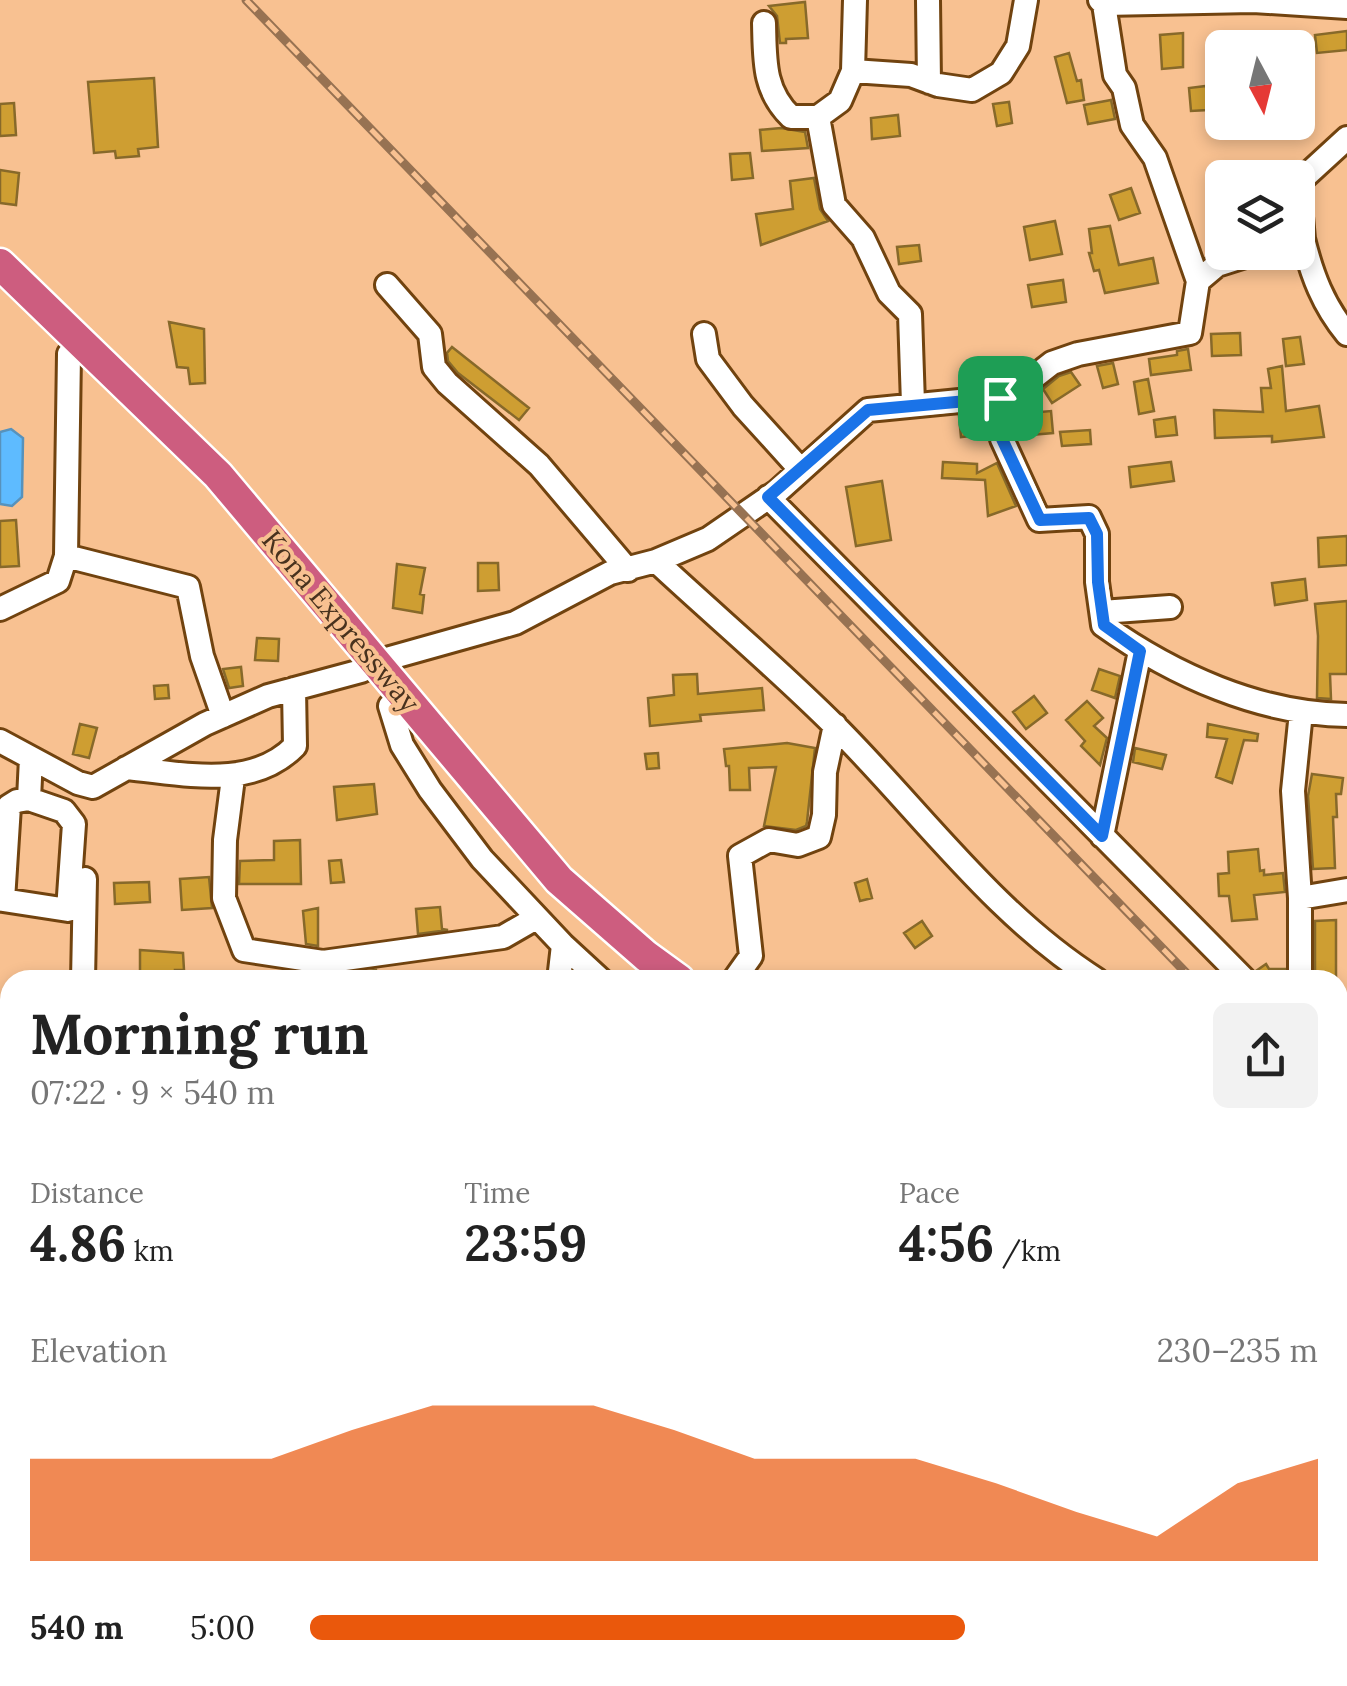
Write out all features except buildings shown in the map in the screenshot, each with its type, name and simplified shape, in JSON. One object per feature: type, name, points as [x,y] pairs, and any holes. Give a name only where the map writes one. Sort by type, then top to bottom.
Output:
[{"type":"highway","name":"Kona Expressway","points":[[0,264],[218,475],[368,667],[390,706],[542,891],[633,970]]},
{"type":"highway","name":"Kona Expressway","points":[[0,286],[231,512],[559,880],[665,970]]},
{"type":"street","points":[[764,23],[766,74],[774,98],[791,117],[818,117],[840,101],[853,72],[855,0]]},
{"type":"street","points":[[928,0],[929,82]]},
{"type":"street","points":[[853,72],[911,75],[972,90],[1001,73],[1018,46],[1026,0]]},
{"type":"street","points":[[0,740],[93,787],[223,716],[294,689],[515,623],[610,573],[656,561],[708,539],[768,497],[868,410],[1000,398],[1052,363],[1078,354],[1190,333],[1198,280],[1155,158],[1132,125],[1124,88],[1115,74],[1102,2],[1253,0],[1347,7]]},
{"type":"street","points":[[818,117],[834,205],[863,238],[889,293],[910,314],[913,404]]},
{"type":"street","points":[[1315,167],[1347,138]]},
{"type":"street","points":[[1198,280],[1211,270]]},
{"type":"street","points":[[1310,270],[1332,316],[1347,334]]},
{"type":"street","points":[[387,286],[430,334],[434,367],[447,384],[539,464],[628,570]]},
{"type":"street","points":[[704,334],[708,359],[742,406],[801,470]]},
{"type":"street","points":[[0,609],[58,581],[66,556],[69,354]]},
{"type":"street","points":[[1000,398],[1002,439],[1040,520],[1089,518],[1097,534],[1104,625],[1140,651],[1200,683],[1302,712],[1347,715]]},
{"type":"street","points":[[768,497],[1235,970]]},
{"type":"street","points":[[66,556],[188,587],[202,656],[223,716]]},
{"type":"street","points":[[656,561],[835,726],[966,867],[1059,954],[1083,970]]},
{"type":"street","points":[[1102,612],[1170,607]]},
{"type":"street","points":[[1102,836],[1140,651]]},
{"type":"street","points":[[126,768],[233,778],[282,759],[295,746],[294,689]]},
{"type":"street","points":[[390,706],[402,745],[482,859],[590,970]]},
{"type":"street","points":[[1300,970],[1294,791],[1302,712]]},
{"type":"street","points":[[741,970],[751,956],[740,856],[769,840],[798,845],[819,837],[825,772],[835,726]]},
{"type":"street","points":[[29,799],[32,758]]},
{"type":"street","points":[[233,778],[225,840],[224,898],[244,950],[320,970]]},
{"type":"street","points":[[83,970],[87,787]]},
{"type":"street","points":[[29,799],[64,811],[74,824],[68,910],[3,900],[9,806],[29,799]]},
{"type":"street","points":[[1300,898],[1347,890]]},
{"type":"street","points":[[329,970],[503,937],[536,918]]},
{"type":"street","points":[[560,970],[563,945]]},
{"type":"water","points":[[11,429],[23,438],[22,497],[12,506],[0,504],[0,432]]},
{"type":"railway","points":[[246,0],[1183,970]]},
{"type":"route","points":[[1000,398],[1002,439],[1040,520],[1089,518],[1097,534],[1104,625],[1140,651],[1102,836],[768,497],[868,410],[1000,398]]}]
